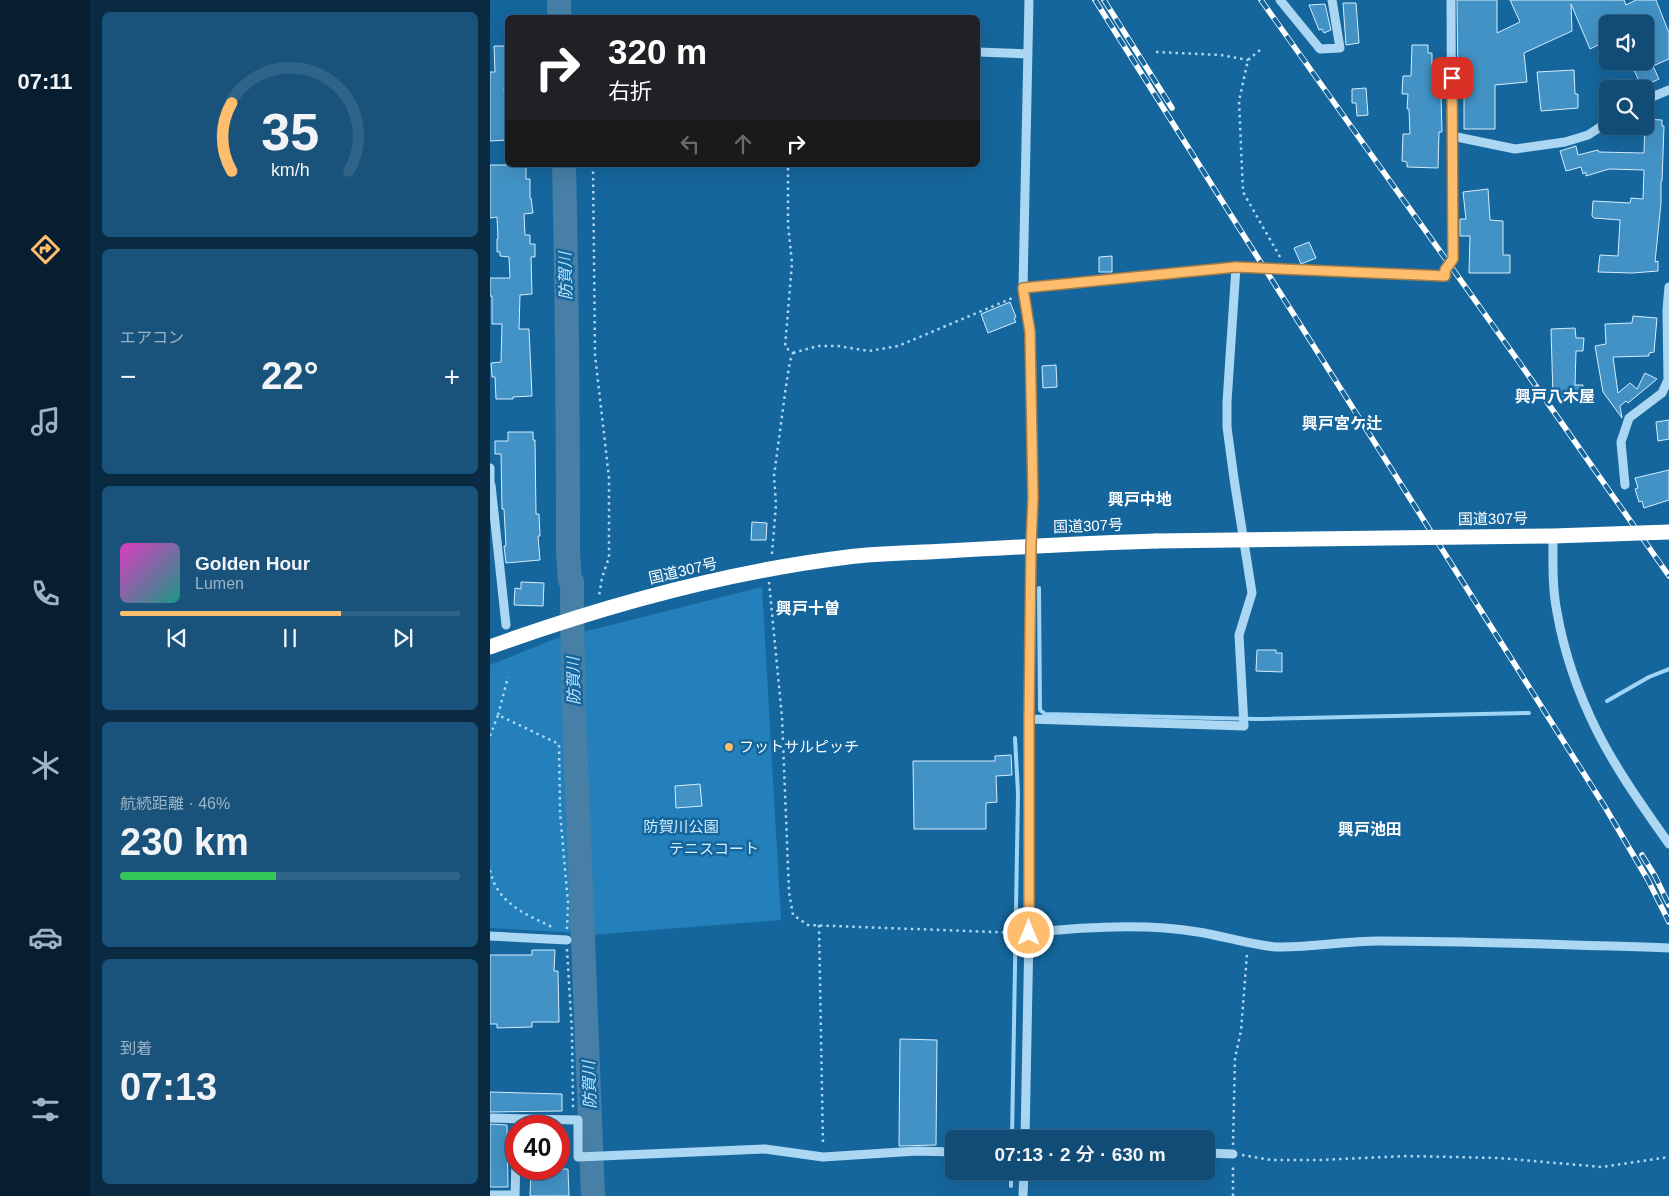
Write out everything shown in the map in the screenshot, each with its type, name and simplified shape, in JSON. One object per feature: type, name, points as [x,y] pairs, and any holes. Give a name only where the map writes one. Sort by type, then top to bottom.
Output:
[{"type":"highway","name":"国道307号","points":[[490,647],[552,625],[670,590],[848,557],[1156,541],[1554,536],[1669,532]]},
{"type":"street","points":[[1025,1130],[1033,498],[1030,332],[1023,292],[1029,0]]},
{"type":"street","points":[[1280,0],[1320,49],[1340,48],[1332,0]]},
{"type":"street","points":[[1023,292],[1236,267],[1445,276],[1445,270],[1453,259],[1450,0]]},
{"type":"street","points":[[980,52],[1028,54]]},
{"type":"street","points":[[1654,96],[1669,90]]},
{"type":"street","points":[[1452,136],[1515,149],[1565,142],[1588,135],[1599,128]]},
{"type":"street","points":[[1029,720],[1244,726],[1239,635],[1252,593],[1234,478],[1227,418],[1236,267]]},
{"type":"street","points":[[1625,485],[1621,442],[1629,418],[1662,393],[1668,380],[1669,287]]},
{"type":"street","points":[[490,468],[490,485],[506,625]]},
{"type":"street","points":[[1554,536],[1553,570],[1556,610],[1570,662],[1597,730],[1614,761],[1669,844]]},
{"type":"street","points":[[1029,933],[1053,930],[1151,927],[1198,932],[1250,943],[1276,946],[1319,946],[1375,941],[1526,943],[1669,948]]},
{"type":"street","points":[[490,936],[567,940]]},
{"type":"street","points":[[490,1118],[505,1121]]},
{"type":"street","points":[[570,1120],[578,1120],[578,1158],[765,1149],[823,1157],[917,1151],[945,1152]]},
{"type":"street","points":[[1215,1153],[1233,1154]]},
{"type":"street","points":[[490,1195],[515,1196],[515,1180]]},
{"type":"street","points":[[1023,1196],[1024,1180]]},
{"type":"path","points":[[1260,50],[1248,60],[1239,101],[1243,192],[1287,268]]},
{"type":"path","points":[[1156,52],[1221,55],[1248,60]]},
{"type":"path","points":[[594,167],[595,355],[609,488],[609,557],[602,578],[597,611]]},
{"type":"path","points":[[788,167],[788,224],[792,263],[785,348],[793,353],[818,346],[838,346],[869,351],[898,346],[1023,292]]},
{"type":"path","points":[[793,353],[790,360],[774,476],[776,504],[769,582],[782,716],[789,892],[793,915],[808,925],[1029,933]]},
{"type":"path","points":[[490,736],[498,715],[508,677]]},
{"type":"path","points":[[490,870],[501,897],[522,913],[567,933],[568,903],[560,812],[559,744],[498,715]]},
{"type":"path","points":[[819,925],[823,1157]]},
{"type":"path","points":[[567,940],[572,1033],[573,1120]]},
{"type":"path","points":[[1233,1196],[1235,1058],[1241,1031],[1247,950],[1250,943]]},
{"type":"path","points":[[1233,1154],[1271,1160],[1407,1156],[1499,1158],[1602,1167],[1669,1157]]},
{"type":"green space","name":"防賀川公園","points":[[762,587],[781,920],[590,935],[579,633]]},
{"type":"green space","points":[[568,636],[578,933],[490,928],[490,665],[552,640]]},
{"type":"building","points":[[1457,0],[1497,0],[1497,33],[1520,22],[1510,0],[1624,0],[1626,5],[1636,0],[1656,0],[1669,33],[1669,59],[1654,66],[1654,15],[1599,15],[1599,44],[1590,49],[1571,4],[1572,31],[1524,53],[1527,82],[1495,85],[1495,129],[1464,129],[1464,82],[1458,83]]},
{"type":"building","points":[[1343,3],[1356,3],[1359,43],[1346,45]]},
{"type":"building","points":[[1325,4],[1331,30],[1324,33],[1322,29],[1319,30],[1309,5]]},
{"type":"building","points":[[1412,45],[1428,45],[1428,53],[1432,53],[1432,79],[1443,80],[1441,96],[1442,132],[1439,132],[1438,168],[1407,167],[1407,162],[1402,161],[1403,134],[1410,134],[1409,109],[1407,109],[1408,94],[1402,94],[1403,76],[1411,76]]},
{"type":"building","points":[[494,46],[505,46],[505,140],[490,141],[490,72],[495,72]]},
{"type":"building","points":[[1654,68],[1659,79],[1654,81],[1639,80],[1634,70],[1654,70]]},
{"type":"building","points":[[1574,70],[1575,94],[1578,94],[1578,108],[1541,111],[1537,72]]},
{"type":"building","points":[[1366,88],[1368,115],[1357,116],[1356,103],[1352,103],[1352,89]]},
{"type":"building","points":[[1654,120],[1662,120],[1662,126],[1664,126],[1661,203],[1655,262],[1658,261],[1658,271],[1632,273],[1598,272],[1600,255],[1618,256],[1620,220],[1594,218],[1592,216],[1593,201],[1630,203],[1631,198],[1643,199],[1644,170],[1609,169],[1586,176],[1586,172],[1583,174],[1581,167],[1566,171],[1560,151],[1576,146],[1578,155],[1598,150],[1599,152],[1644,153],[1645,135],[1654,135]]},
{"type":"building","points":[[490,165],[526,167],[526,179],[530,179],[530,198],[533,213],[524,214],[525,235],[530,235],[530,244],[535,244],[535,257],[531,257],[532,294],[520,295],[519,329],[529,329],[532,396],[496,399],[495,377],[492,377],[491,363],[501,362],[502,324],[492,324],[490,278],[510,278],[509,257],[500,256],[500,252],[497,252],[497,217],[490,218]]},
{"type":"building","points":[[1488,189],[1490,220],[1503,221],[1503,255],[1510,255],[1510,273],[1469,273],[1470,236],[1460,236],[1460,219],[1466,219],[1463,192]]},
{"type":"building","points":[[1309,242],[1316,258],[1301,264],[1294,248]]},
{"type":"building","points":[[1112,256],[1112,272],[1099,272],[1099,257]]},
{"type":"building","points":[[1010,302],[1016,322],[988,333],[981,314]]},
{"type":"building","points":[[1633,316],[1657,318],[1654,352],[1649,353],[1649,356],[1613,357],[1618,393],[1630,383],[1637,389],[1645,373],[1657,379],[1628,403],[1626,401],[1620,406],[1622,418],[1603,392],[1595,346],[1606,344],[1605,324],[1632,323]]},
{"type":"building","points":[[1575,328],[1576,338],[1584,338],[1583,351],[1576,351],[1575,385],[1583,385],[1583,397],[1553,397],[1551,329]]},
{"type":"building","points":[[1056,365],[1057,387],[1043,388],[1042,366]]},
{"type":"building","points":[[1669,420],[1669,439],[1658,441],[1656,422]]},
{"type":"building","points":[[508,432],[533,432],[533,440],[535,440],[536,514],[539,514],[540,560],[506,563],[504,509],[502,509],[501,454],[495,454],[495,441],[508,441]]},
{"type":"building","points":[[1669,470],[1669,500],[1644,508],[1642,501],[1639,502],[1635,489],[1638,488],[1635,478]]},
{"type":"building","points":[[752,522],[767,523],[766,540],[751,540]]},
{"type":"building","points":[[521,582],[544,583],[543,606],[514,605],[515,588],[521,589]]},
{"type":"building","points":[[1257,650],[1276,650],[1276,653],[1282,653],[1282,672],[1256,671]]},
{"type":"building","points":[[1011,755],[1012,775],[996,776],[997,802],[986,803],[986,829],[914,829],[913,761],[995,761],[995,756]]},
{"type":"building","points":[[700,784],[702,806],[676,808],[675,786]]},
{"type":"building","points":[[532,950],[555,950],[554,971],[558,971],[559,1022],[532,1022],[532,1027],[497,1028],[497,1024],[490,1024],[490,955],[532,955]]},
{"type":"building","points":[[900,1039],[937,1040],[936,1145],[899,1146]]},
{"type":"building","points":[[490,1092],[562,1094],[562,1111],[490,1112]]},
{"type":"building","points":[[490,1124],[505,1125],[505,1180],[508,1180],[508,1187],[490,1187]]},
{"type":"building","points":[[531,1180],[568,1180],[569,1196],[530,1196]]},
{"type":"waterway","name":"防賀川","points":[[559,0],[559,15]]},
{"type":"waterway","name":"防賀川","points":[[564,167],[568,552],[570,580],[572,582],[574,711],[593,1196]]},
{"type":"waterway","points":[[1039,588],[1040,710],[1045,714],[1257,719],[1529,713]]},
{"type":"waterway","points":[[1607,701],[1649,677],[1669,669]]},
{"type":"waterway","points":[[1012,1130],[1018,793],[1015,738]]},
{"type":"waterway","points":[[1011,1180],[1011,1186]]},
{"type":"railway","points":[[1095,0],[1605,807],[1648,880],[1669,922]]},
{"type":"railway","points":[[1104,0],[1172,108]]},
{"type":"railway","points":[[1261,0],[1669,576]]},
{"type":"railway","points":[[1642,855],[1669,905]]},
{"type":"place","name":"フットサルピッチ","points":[[729,747]]},
{"type":"district","name":"興戸八木屋","points":[[1555,396]]},
{"type":"district","name":"興戸宮ケ辻","points":[[1342,423]]},
{"type":"district","name":"興戸中地","points":[[1140,499]]},
{"type":"district","name":"興戸十曽","points":[[808,608]]},
{"type":"district","name":"興戸池田","points":[[1370,829]]},
{"type":"route","points":[[1029,933],[1029,720],[1033,498],[1030,332],[1023,288],[1236,267],[1445,276],[1445,270],[1453,259],[1452,78]]},
{"type":"park label","name":"テニスコート","points":[[714,849]]}]
